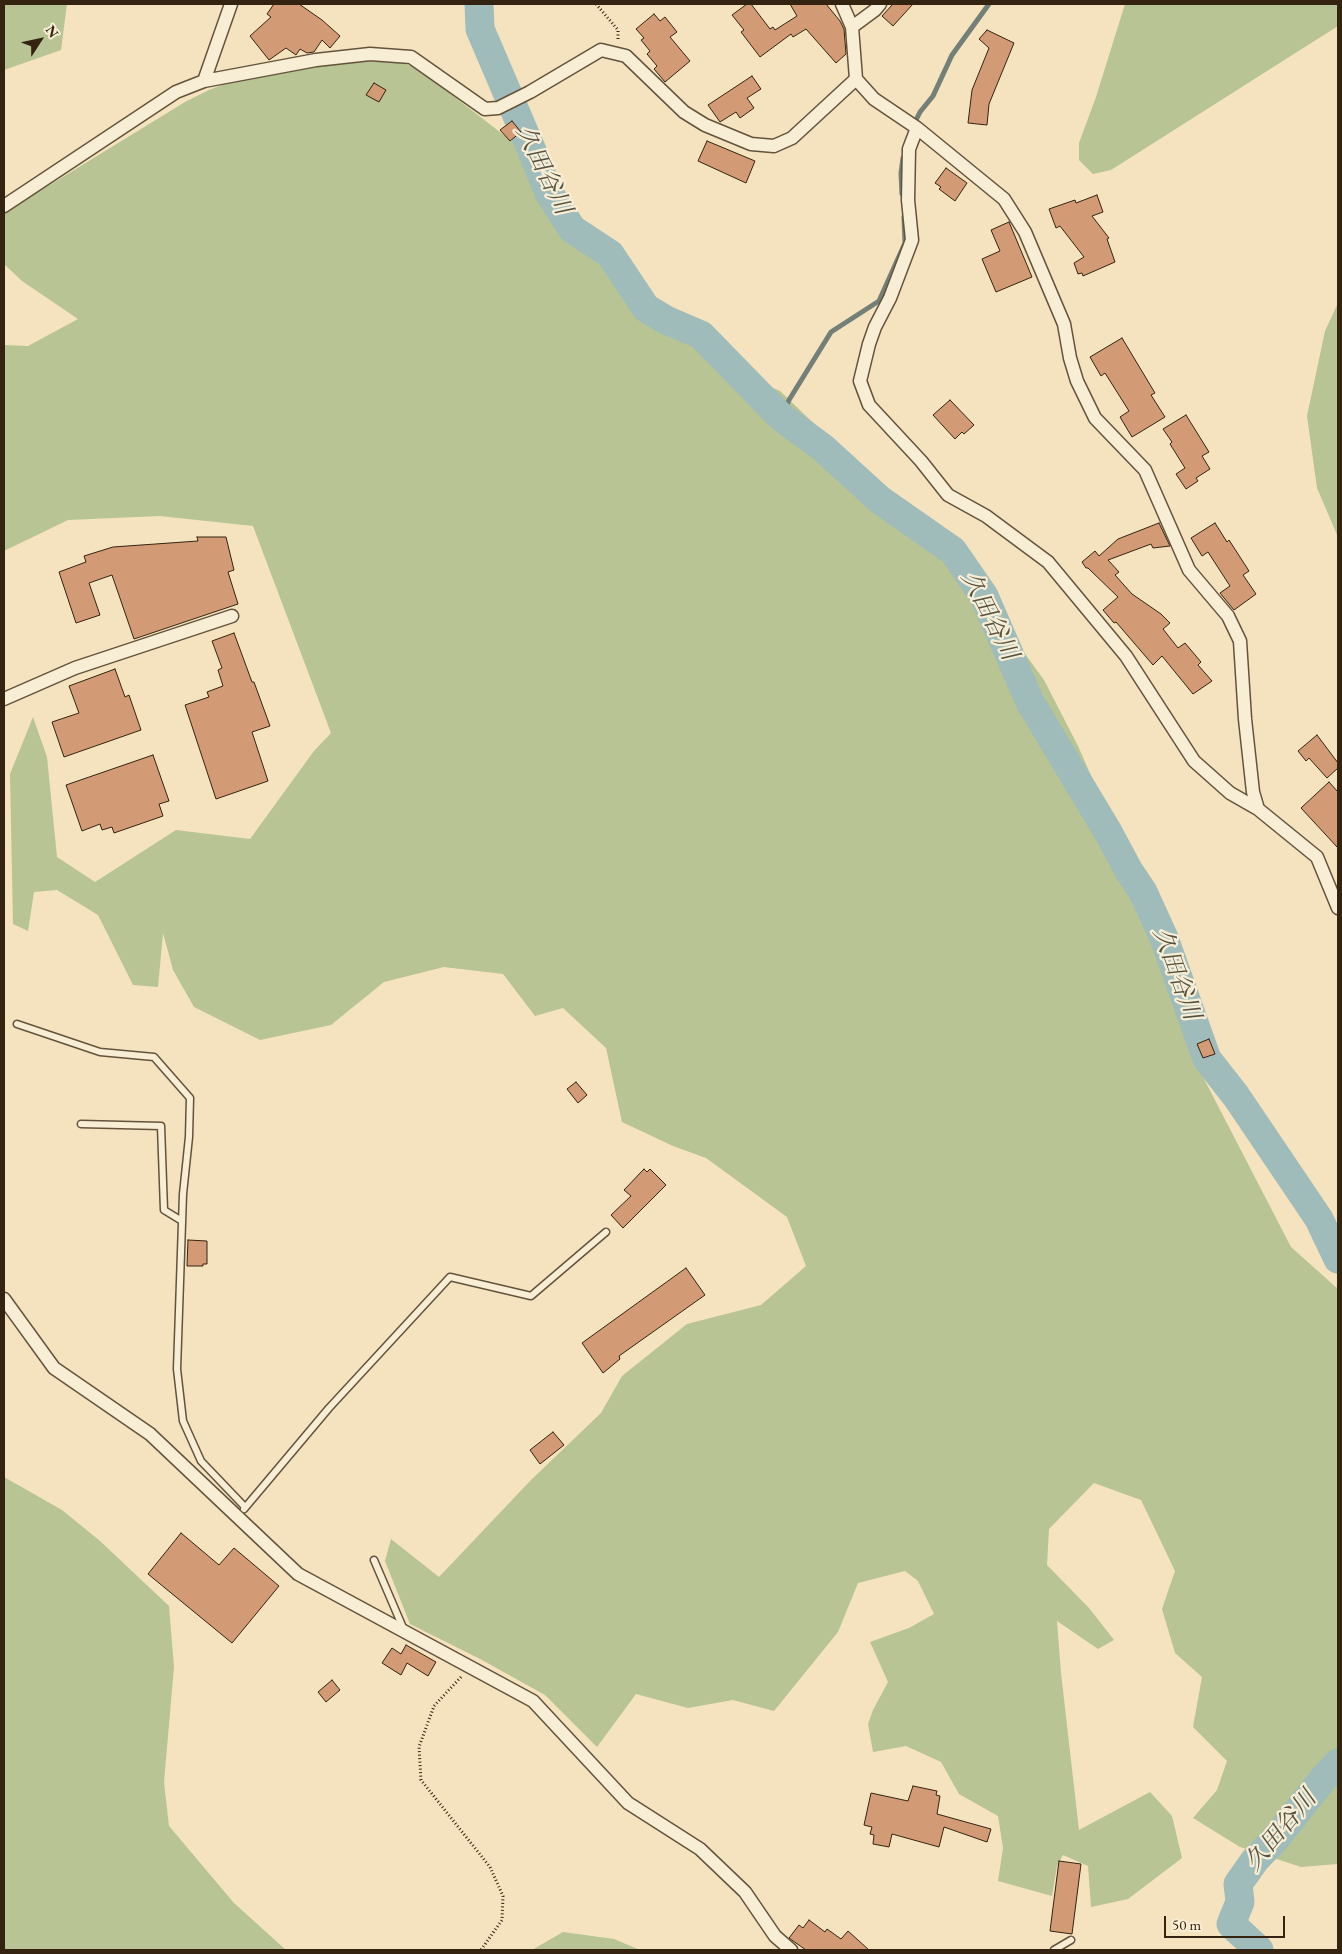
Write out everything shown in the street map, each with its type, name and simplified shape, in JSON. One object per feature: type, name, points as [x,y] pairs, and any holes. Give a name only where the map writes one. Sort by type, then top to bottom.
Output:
[{"type":"street","points":[[204,81],[232,4]]},
{"type":"street","points":[[842,4],[852,27],[856,79],[874,99],[917,128],[1004,199],[1025,232],[1064,324],[1076,381],[1095,418],[1145,470],[1189,570],[1228,616],[1240,641],[1245,719],[1253,792],[1258,809]]},
{"type":"street","points":[[852,27],[880,4]]},
{"type":"street","points":[[4,206],[176,92],[204,81],[316,60],[370,54],[411,57],[485,109],[498,108],[530,92],[601,50],[626,56],[684,112],[705,125],[751,144],[774,146],[792,138],[856,79]]},
{"type":"street","points":[[917,128],[910,150],[908,200],[912,240],[890,298],[875,327],[869,344],[860,381],[869,404],[921,461],[948,495],[986,516],[1048,562],[1126,656],[1194,761],[1230,793],[1258,809],[1317,857],[1338,908]]},
{"type":"street","points":[[4,699],[75,668],[232,616]]},
{"type":"street","points":[[4,1299],[54,1368],[150,1434],[242,1511],[298,1574],[533,1701],[628,1803],[700,1849],[745,1892],[775,1936],[792,1950]]},
{"type":"lane","points":[[17,1024],[100,1052],[154,1057],[190,1098],[182,1221],[177,1369],[183,1421],[202,1461],[242,1511],[329,1408],[450,1277],[531,1296],[606,1232]]},
{"type":"lane","points":[[82,1124],[161,1126],[164,1210],[182,1221]]},
{"type":"lane","points":[[374,1560],[405,1632]]},
{"type":"lane","points":[[1054,1950],[1071,1940]]},
{"type":"path","points":[[596,4],[618,30],[617,54]]},
{"type":"path","points":[[470,1667],[434,1706],[419,1747],[421,1780],[490,1867],[503,1896],[502,1920],[480,1950]]},
{"type":"green space","points":[[4,4],[67,4],[61,50],[4,70]]},
{"type":"green space","points":[[1125,4],[1338,4],[1338,26],[1111,170],[1093,174],[1079,160],[1079,143],[1096,97]]},
{"type":"green space","points":[[393,58],[421,71],[527,153],[545,178],[563,221],[609,261],[646,316],[687,332],[721,360],[780,391],[852,460],[882,483],[999,618],[1044,680],[1078,746],[1128,860],[1202,1075],[1291,1247],[1338,1289],[1338,1864],[1301,1867],[1240,1847],[1193,1818],[1217,1790],[1227,1761],[1193,1727],[1202,1677],[1175,1653],[1162,1609],[1175,1571],[1141,1500],[1094,1483],[1049,1529],[1047,1565],[1089,1608],[1114,1640],[1098,1649],[1057,1621],[1079,1830],[1150,1792],[1172,1816],[1182,1858],[1128,1899],[1091,1907],[1088,1866],[1063,1855],[1057,1866],[1052,1896],[998,1881],[1003,1848],[998,1816],[959,1794],[941,1762],[906,1746],[873,1752],[868,1724],[873,1710],[888,1682],[870,1642],[909,1628],[934,1614],[918,1581],[905,1571],[858,1583],[838,1632],[774,1711],[733,1700],[688,1708],[636,1694],[597,1747],[545,1695],[482,1660],[410,1624],[385,1561],[391,1539],[439,1577],[531,1480],[601,1413],[622,1376],[687,1324],[761,1305],[806,1266],[787,1217],[706,1158],[673,1146],[622,1122],[606,1048],[563,1008],[535,1016],[503,974],[444,967],[384,982],[331,1025],[260,1040],[194,1007],[173,970],[163,933],[158,987],[133,985],[98,915],[57,890],[34,892],[28,931],[13,924],[10,774],[33,717],[47,757],[57,857],[95,882],[176,830],[250,839],[314,751],[331,733],[253,526],[160,516],[68,520],[4,551],[4,345],[28,346],[78,319],[22,281],[4,264],[4,213],[185,102],[209,90],[267,68]]},
{"type":"green space","points":[[1338,303],[1338,537],[1317,488],[1307,416],[1325,331]]},
{"type":"green space","points":[[4,1477],[62,1510],[100,1541],[169,1606],[174,1667],[164,1782],[169,1826],[234,1903],[286,1950],[4,1950]]},
{"type":"green space","points":[[563,1932],[614,1939],[640,1950],[532,1950]]},
{"type":"building","points":[[274,4],[299,4],[322,20],[340,36],[330,48],[322,40],[314,52],[307,53],[300,49],[296,55],[286,48],[269,60],[250,36],[271,17],[267,14]]},
{"type":"building","points":[[747,4],[751,4],[770,29],[773,27],[775,30],[797,16],[790,4],[826,4],[844,29],[846,54],[836,63],[806,29],[793,37],[791,34],[760,57],[741,32],[744,30],[732,15]]},
{"type":"building","points":[[893,4],[913,4],[893,26],[882,16]]},
{"type":"building","points":[[654,14],[660,21],[665,17],[677,32],[670,37],[690,61],[665,82],[654,69],[657,66],[647,54],[650,51],[641,40],[644,38],[636,29]]},
{"type":"building","points":[[987,30],[1014,43],[989,104],[987,125],[968,123],[972,90],[989,48],[979,39]]},
{"type":"building","points":[[752,76],[761,89],[747,98],[754,108],[740,118],[736,112],[720,122],[708,105]]},
{"type":"building","points":[[374,83],[386,90],[379,102],[366,95]]},
{"type":"building","points":[[512,121],[521,132],[510,141],[500,130]]},
{"type":"building","points":[[707,141],[755,161],[746,183],[698,161]]},
{"type":"building","points":[[946,168],[967,183],[955,201],[939,189],[941,187],[935,183]]},
{"type":"building","points":[[1097,195],[1103,212],[1092,216],[1109,238],[1107,239],[1115,262],[1083,276],[1082,273],[1078,274],[1074,263],[1084,257],[1060,226],[1056,228],[1049,209],[1075,200],[1076,203]]},
{"type":"building","points":[[1009,222],[1032,277],[996,292],[982,259],[1000,251],[991,230]]},
{"type":"building","points":[[1122,338],[1155,393],[1151,395],[1165,417],[1132,437],[1120,417],[1129,411],[1105,373],[1101,376],[1090,357]]},
{"type":"building","points":[[950,400],[974,425],[955,439],[933,415]]},
{"type":"building","points":[[1186,415],[1209,452],[1202,456],[1210,469],[1196,478],[1198,481],[1186,489],[1176,474],[1185,468],[1163,429]]},
{"type":"building","points":[[1159,523],[1170,546],[1153,548],[1151,544],[1108,560],[1119,572],[1115,575],[1132,594],[1161,614],[1170,623],[1163,629],[1178,648],[1185,643],[1201,662],[1198,665],[1212,681],[1193,694],[1162,656],[1153,665],[1116,622],[1114,623],[1103,610],[1118,597],[1086,568],[1082,562],[1095,551],[1099,556],[1118,539]]},
{"type":"building","points":[[1215,523],[1227,542],[1229,540],[1249,571],[1243,575],[1256,594],[1234,610],[1220,593],[1230,586],[1208,552],[1202,556],[1191,538]]},
{"type":"building","points":[[197,537],[226,537],[234,570],[228,572],[238,604],[134,639],[112,575],[89,583],[100,615],[76,623],[59,572],[86,562],[84,556],[113,547],[198,541]]},
{"type":"building","points":[[234,633],[270,726],[252,732],[268,781],[216,799],[185,705],[209,697],[207,692],[223,686],[218,670],[222,668],[212,641]]},
{"type":"building","points":[[115,669],[125,697],[129,695],[141,730],[64,757],[52,722],[79,713],[69,686]]},
{"type":"building","points":[[1317,735],[1338,763],[1338,768],[1327,778],[1309,758],[1306,761],[1298,751]]},
{"type":"building","points":[[153,755],[169,801],[159,804],[163,816],[114,833],[112,827],[102,830],[100,824],[82,831],[66,785]]},
{"type":"building","points":[[1329,782],[1338,792],[1338,848],[1301,808]]},
{"type":"building","points":[[1209,1039],[1215,1054],[1203,1058],[1197,1044]]},
{"type":"building","points":[[576,1082],[587,1095],[578,1103],[567,1089]]},
{"type":"building","points":[[644,1169],[647,1172],[650,1169],[666,1185],[623,1228],[611,1215],[631,1196],[624,1190]]},
{"type":"building","points":[[188,1240],[207,1241],[207,1264],[203,1264],[203,1266],[187,1266]]},
{"type":"building","points":[[686,1268],[705,1295],[619,1356],[620,1359],[603,1373],[582,1343]]},
{"type":"building","points":[[553,1432],[564,1445],[540,1464],[530,1450]]},
{"type":"building","points":[[181,1533],[219,1565],[234,1548],[279,1586],[232,1643],[148,1574]]},
{"type":"building","points":[[406,1645],[436,1662],[428,1676],[407,1663],[401,1675],[382,1663],[392,1648],[401,1654]]},
{"type":"building","points":[[332,1680],[340,1690],[326,1702],[318,1692]]},
{"type":"building","points":[[913,1786],[937,1791],[936,1795],[940,1796],[937,1814],[991,1829],[987,1842],[944,1827],[939,1847],[892,1834],[889,1847],[873,1844],[874,1835],[870,1834],[872,1827],[864,1825],[871,1793],[908,1801]]},
{"type":"building","points":[[1059,1861],[1081,1864],[1072,1934],[1050,1931]]},
{"type":"building","points":[[809,1920],[825,1932],[827,1929],[841,1939],[848,1931],[869,1950],[806,1950],[789,1938],[799,1925],[803,1928]]},
{"type":"waterway","name":"久田谷川","points":[[479,4],[480,29],[549,193],[572,229],[610,254],[646,308],[666,320],[701,335],[781,417],[823,448],[880,500],[953,551],[984,596],[1030,702],[1143,892],[1164,938],[1207,1059],[1236,1096],[1319,1219],[1338,1259]]},
{"type":"waterway","points":[[913,126],[920,112],[933,96],[952,55],[989,4]]},
{"type":"waterway","points":[[902,194],[901,173],[903,158]]},
{"type":"waterway","points":[[781,417],[789,400],[831,332],[879,301],[905,243],[904,217]]},
{"type":"waterway","name":"久田谷川","points":[[1259,1950],[1231,1924],[1240,1902],[1238,1884],[1255,1860],[1277,1837],[1338,1763]]}]
